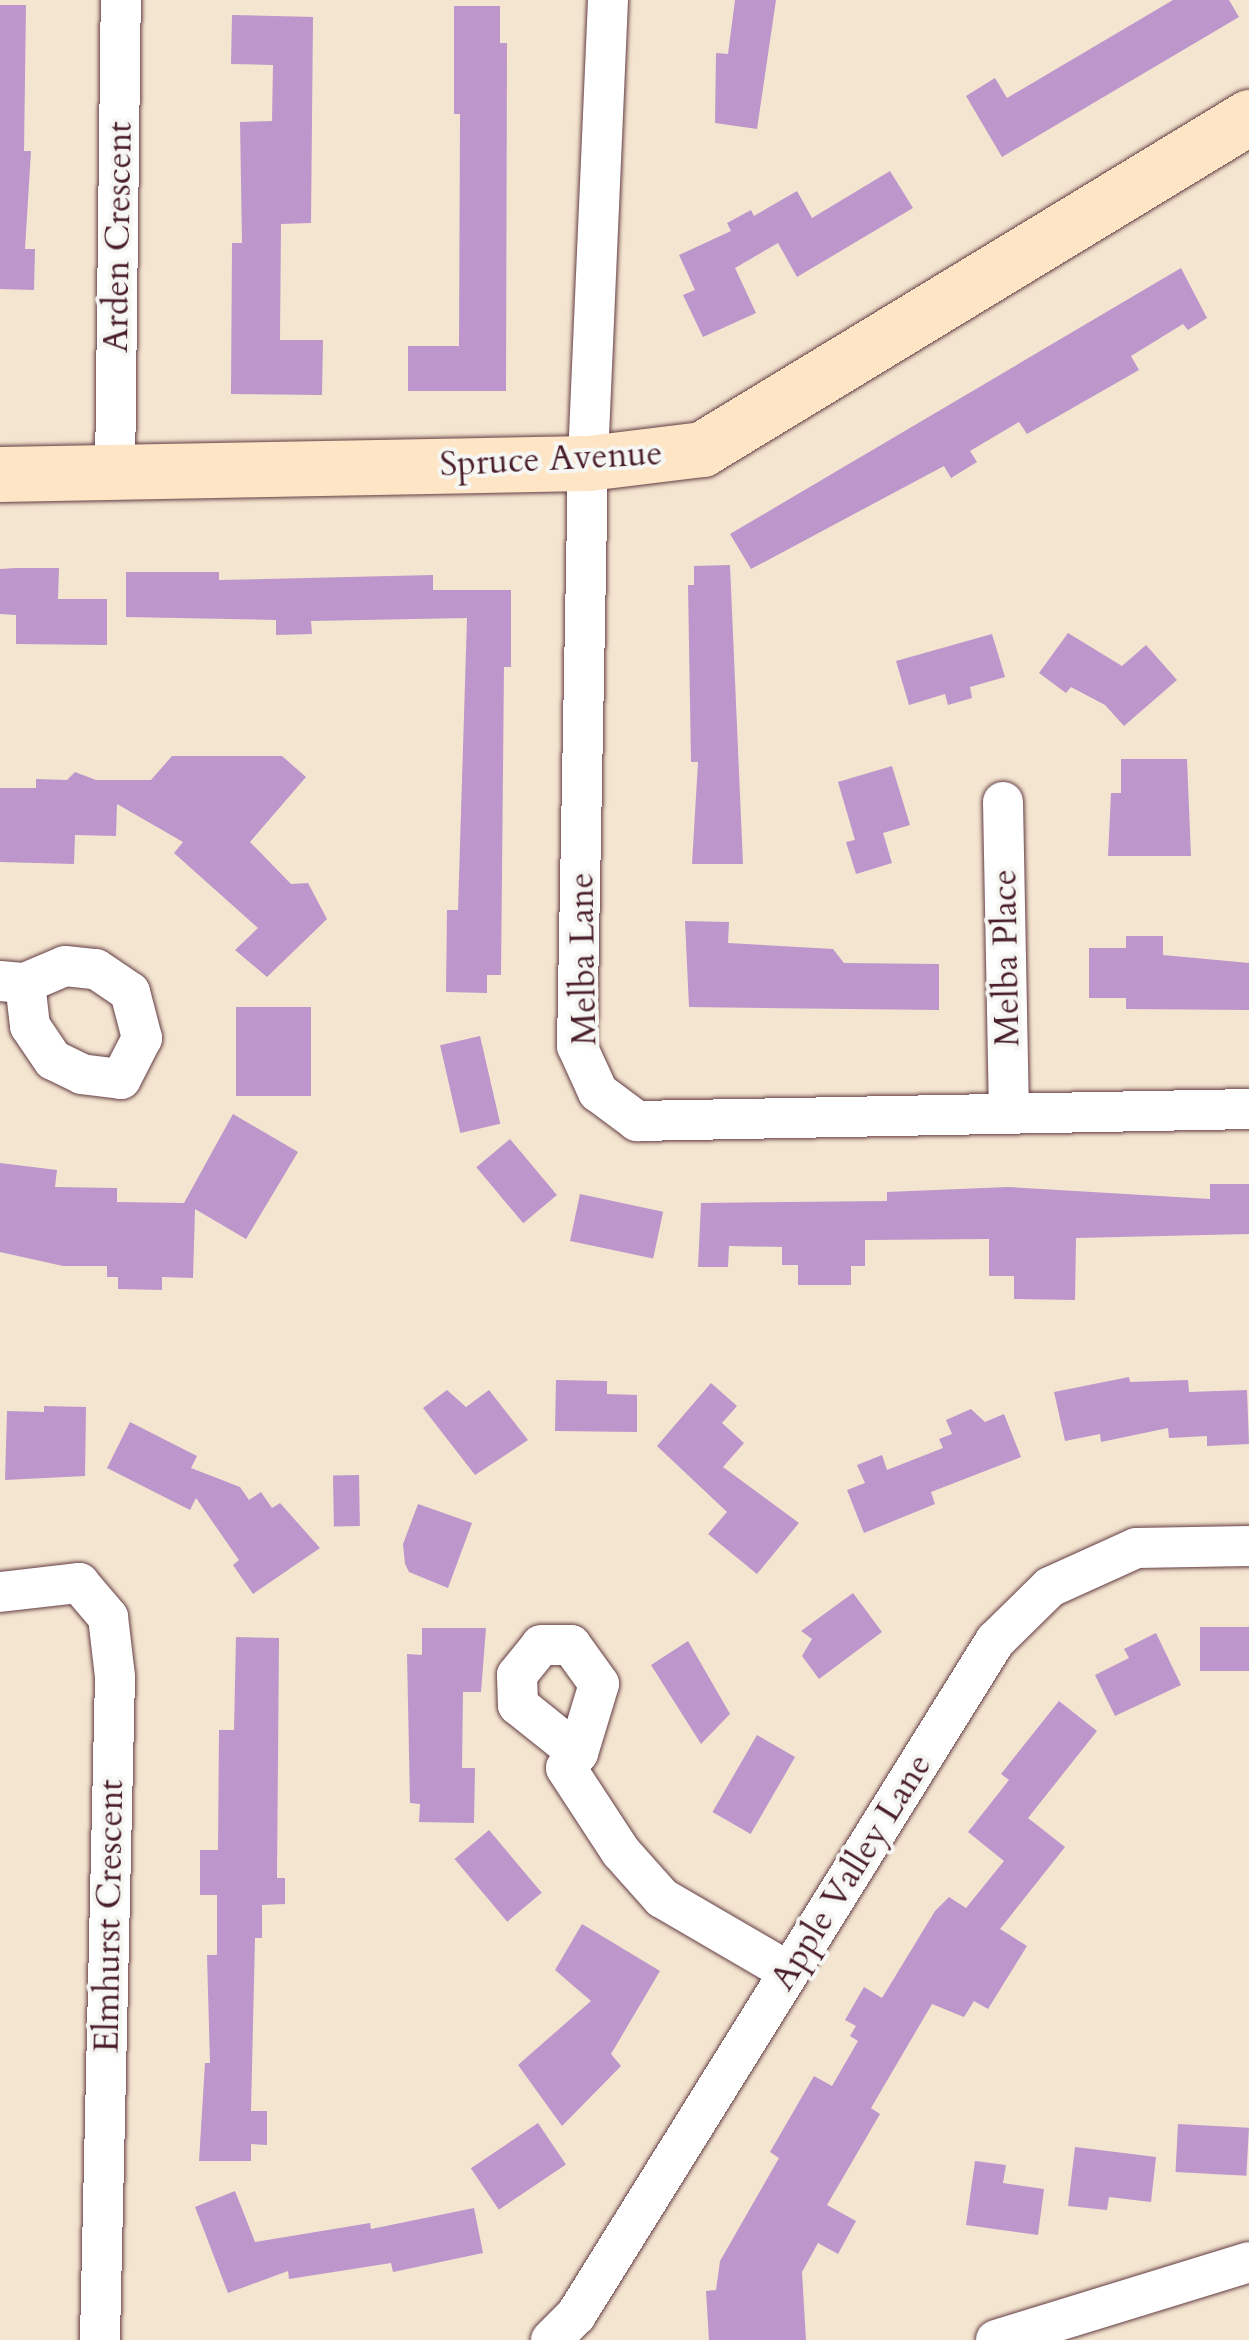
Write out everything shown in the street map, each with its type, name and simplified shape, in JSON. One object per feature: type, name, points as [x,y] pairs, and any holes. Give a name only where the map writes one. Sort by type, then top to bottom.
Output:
[{"type":"street","name":"Arden Crescent","points":[[115,474],[121,0]]},
{"type":"street","points":[[588,463],[608,0]]},
{"type":"street","name":"Spruce Avenue","points":[[0,474],[588,463],[702,449],[1249,117]]},
{"type":"street","name":"Melba Lane","points":[[588,463],[577,1046],[598,1092],[637,1121],[1249,1110]]},
{"type":"street","name":"Melba Place","points":[[1003,802],[1009,1114]]},
{"type":"street","name":"Apple Valley Lane","points":[[551,2340],[576,2315],[995,1642],[1050,1586],[1136,1548],[1249,1546]]},
{"type":"street","name":"Elmhurst Crescent","points":[[0,1592],[78,1583],[108,1616],[115,1676],[100,2340]]},
{"type":"street","points":[[578,1753],[566,1768],[621,1852],[662,1898],[789,1972]]},
{"type":"street","points":[[996,2340],[1249,2262]]},
{"type":"building","points":[[735,0],[776,0],[757,129],[715,123],[716,53],[728,54]]},
{"type":"building","points":[[1173,0],[1229,0],[1239,17],[1002,157],[966,96],[995,78],[1007,98]]},
{"type":"building","points":[[0,5],[26,5],[24,151],[31,151],[25,249],[35,249],[34,290],[0,289]]},
{"type":"building","points":[[454,6],[500,6],[500,43],[507,43],[506,391],[408,391],[408,346],[459,346],[460,114],[454,114]]},
{"type":"building","points":[[232,15],[313,17],[311,223],[281,224],[280,340],[323,340],[322,395],[231,394],[232,243],[242,243],[240,122],[272,121],[273,65],[231,64]]},
{"type":"building","points":[[890,171],[913,208],[797,277],[778,243],[735,268],[756,313],[703,337],[683,295],[695,290],[679,255],[731,231],[727,223],[751,210],[754,216],[797,191],[812,218]]},
{"type":"building","points":[[1181,268],[1207,318],[1188,330],[1183,324],[1131,356],[1139,370],[1027,434],[1019,422],[970,451],[977,462],[951,478],[944,466],[751,569],[730,534]]},
{"type":"building","points":[[730,565],[743,864],[692,864],[698,762],[691,762],[688,585],[694,585],[694,566]]},
{"type":"building","points":[[59,568],[58,599],[107,599],[107,645],[16,644],[16,615],[0,614],[0,569]]},
{"type":"building","points":[[126,572],[219,572],[219,580],[433,575],[433,590],[511,590],[511,667],[504,667],[501,975],[487,975],[487,993],[446,992],[447,910],[458,910],[467,618],[311,621],[312,634],[276,635],[276,620],[126,617]]},
{"type":"building","points":[[1068,633],[1122,666],[1146,645],[1177,680],[1124,726],[1105,705],[1071,687],[1066,693],[1039,673]]},
{"type":"building","points":[[992,634],[1005,677],[970,687],[972,698],[948,705],[945,694],[909,705],[896,661]]},
{"type":"building","points":[[172,756],[282,756],[306,777],[250,842],[291,884],[308,883],[327,919],[267,977],[235,950],[258,928],[174,853],[183,842],[117,804],[116,836],[75,835],[74,864],[0,862],[0,788],[36,788],[36,779],[67,780],[75,772],[96,780],[151,780]]},
{"type":"building","points":[[1121,759],[1187,759],[1191,856],[1108,856],[1111,793],[1121,793]]},
{"type":"building","points":[[892,766],[910,825],[883,833],[892,863],[856,874],[846,842],[855,840],[838,782]]},
{"type":"building","points":[[685,921],[729,922],[728,943],[833,949],[844,963],[939,964],[939,1010],[689,1007]]},
{"type":"building","points":[[1126,936],[1163,936],[1163,955],[1249,963],[1249,1010],[1126,1009],[1126,998],[1089,998],[1089,948],[1126,948]]},
{"type":"building","points":[[236,1007],[311,1007],[311,1096],[236,1096]]},
{"type":"building","points":[[480,1036],[500,1124],[460,1133],[440,1045]]},
{"type":"building","points":[[233,1114],[298,1152],[246,1239],[195,1209],[193,1278],[162,1277],[162,1290],[118,1289],[118,1277],[107,1277],[107,1266],[63,1266],[0,1252],[0,1163],[57,1170],[55,1187],[117,1188],[117,1202],[184,1203]]},
{"type":"building","points":[[510,1139],[557,1195],[523,1223],[476,1167]]},
{"type":"building","points":[[1210,1184],[1249,1184],[1249,1234],[1076,1238],[1075,1300],[1014,1299],[1014,1276],[989,1276],[989,1239],[865,1240],[865,1266],[851,1266],[851,1285],[798,1285],[798,1265],[782,1265],[782,1247],[729,1246],[728,1267],[698,1267],[701,1203],[887,1201],[887,1192],[1008,1187],[1210,1199]]},
{"type":"building","points":[[580,1194],[663,1212],[653,1259],[570,1241]]},
{"type":"building","points":[[1129,1377],[1130,1382],[1188,1380],[1189,1392],[1247,1390],[1249,1444],[1207,1446],[1207,1436],[1169,1438],[1168,1428],[1101,1442],[1100,1434],[1065,1441],[1054,1392]]},
{"type":"building","points":[[556,1380],[607,1381],[607,1394],[637,1395],[637,1432],[555,1431]]},
{"type":"building","points":[[711,1383],[737,1406],[722,1423],[744,1443],[723,1467],[799,1523],[757,1574],[708,1534],[727,1512],[657,1446]]},
{"type":"building","points":[[447,1390],[466,1407],[489,1390],[528,1440],[475,1475],[423,1408]]},
{"type":"building","points":[[44,1406],[86,1407],[85,1476],[5,1480],[7,1411],[44,1412]]},
{"type":"building","points":[[971,1409],[985,1422],[1004,1414],[1021,1457],[931,1492],[935,1504],[864,1533],[847,1490],[865,1483],[857,1465],[882,1455],[887,1470],[943,1448],[939,1439],[952,1434],[946,1420]]},
{"type":"building","points":[[130,1422],[197,1456],[191,1468],[240,1487],[249,1500],[261,1492],[272,1508],[280,1503],[320,1548],[253,1594],[233,1565],[239,1560],[196,1498],[190,1510],[107,1468]]},
{"type":"building","points":[[333,1475],[359,1475],[360,1526],[334,1526]]},
{"type":"building","points":[[418,1504],[472,1523],[448,1588],[409,1572],[405,1564],[403,1544]]},
{"type":"building","points":[[853,1593],[882,1632],[819,1679],[802,1656],[812,1639],[801,1631]]},
{"type":"building","points":[[1200,1627],[1249,1627],[1249,1671],[1200,1671]]},
{"type":"building","points":[[422,1628],[486,1628],[481,1692],[463,1692],[462,1768],[475,1768],[474,1823],[419,1822],[420,1804],[410,1803],[407,1654],[422,1655]]},
{"type":"building","points":[[1156,1633],[1181,1685],[1115,1716],[1095,1675],[1129,1658],[1124,1649]]},
{"type":"building","points":[[236,1637],[279,1638],[277,1878],[285,1878],[285,1904],[262,1905],[262,1938],[255,1938],[251,2111],[267,2111],[267,2145],[251,2144],[251,2161],[199,2161],[205,2063],[210,2063],[207,1955],[217,1955],[217,1895],[200,1895],[200,1850],[218,1850],[219,1730],[234,1730]]},
{"type":"building","points":[[688,1641],[730,1714],[701,1744],[651,1665]]},
{"type":"building","points":[[1059,1701],[1097,1731],[1028,1818],[1065,1847],[1000,1929],[1027,1946],[988,2009],[974,2001],[964,2017],[932,2004],[871,2108],[880,2114],[827,2205],[856,2221],[838,2254],[818,2243],[802,2272],[806,2340],[709,2340],[706,2291],[716,2290],[720,2261],[779,2158],[770,2152],[814,2076],[832,2086],[858,2041],[850,2036],[856,2026],[845,2020],[864,1987],[882,1998],[935,1911],[949,1897],[966,1908],[1004,1861],[968,1832],[1009,1780],[1001,1774]]},
{"type":"building","points":[[757,1735],[795,1757],[751,1834],[712,1812]]},
{"type":"building","points":[[489,1830],[542,1893],[507,1922],[455,1859]]},
{"type":"building","points":[[582,1924],[660,1971],[611,2054],[621,2066],[562,2126],[518,2065],[591,2001],[555,1970]]},
{"type":"building","points":[[538,2123],[566,2164],[499,2210],[471,2168]]},
{"type":"building","points":[[1178,2124],[1249,2128],[1246,2176],[1175,2172]]},
{"type":"building","points":[[1075,2147],[1156,2157],[1151,2202],[1109,2197],[1107,2210],[1068,2206]]},
{"type":"building","points":[[975,2161],[1006,2165],[1003,2183],[1044,2189],[1038,2235],[966,2225]]},
{"type":"building","points":[[235,2191],[255,2242],[370,2223],[371,2229],[474,2208],[483,2253],[393,2272],[391,2263],[289,2279],[288,2271],[228,2293],[195,2207]]}]
